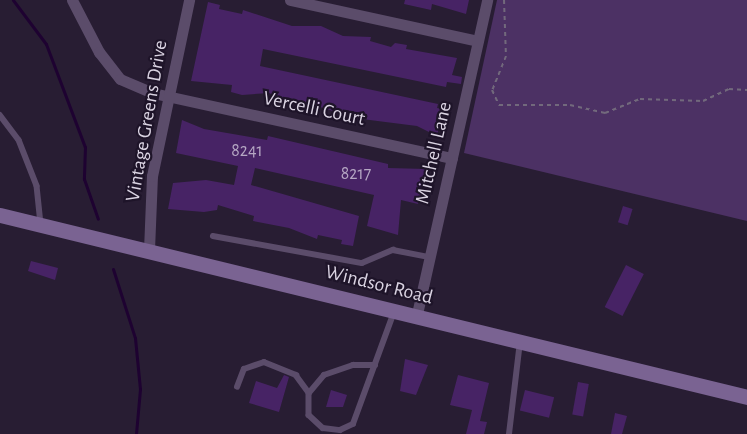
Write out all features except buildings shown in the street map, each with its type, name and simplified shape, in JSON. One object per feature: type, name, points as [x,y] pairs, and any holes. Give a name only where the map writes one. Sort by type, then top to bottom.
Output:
[{"type":"main road","name":"Windsor Road","points":[[0,215],[41,223],[417,314],[747,398]]},
{"type":"street","name":"Vercelli Court","points":[[72,0],[99,52],[120,79],[168,97],[452,158]]},
{"type":"street","name":"Vintage Greens Drive","points":[[149,250],[152,176],[189,0]]},
{"type":"street","points":[[290,0],[478,41]]},
{"type":"street","name":"Mitchell Lane","points":[[417,314],[487,0]]},
{"type":"lane","points":[[0,115],[19,140],[37,186],[41,223]]},
{"type":"lane","name":"Windsor Road","points":[[213,236],[362,263],[393,250],[430,257]]},
{"type":"lane","points":[[237,387],[244,369],[264,362],[296,375],[309,393],[309,415],[323,428],[340,430],[353,424],[394,309]]},
{"type":"lane","points":[[509,434],[510,397],[520,340]]},
{"type":"lane","points":[[309,393],[324,375],[352,365],[375,365]]},
{"type":"path","points":[[504,0],[506,56],[492,90],[499,105],[570,105],[605,113],[640,99],[703,101],[728,89],[747,90]]},
{"type":"shaded area","points":[[497,0],[747,0],[747,221],[464,153]]},
{"type":"waterway","points":[[13,0],[46,44],[85,147],[84,179],[98,219]]},
{"type":"waterway","points":[[113,269],[135,338],[140,389],[136,434]]}]
